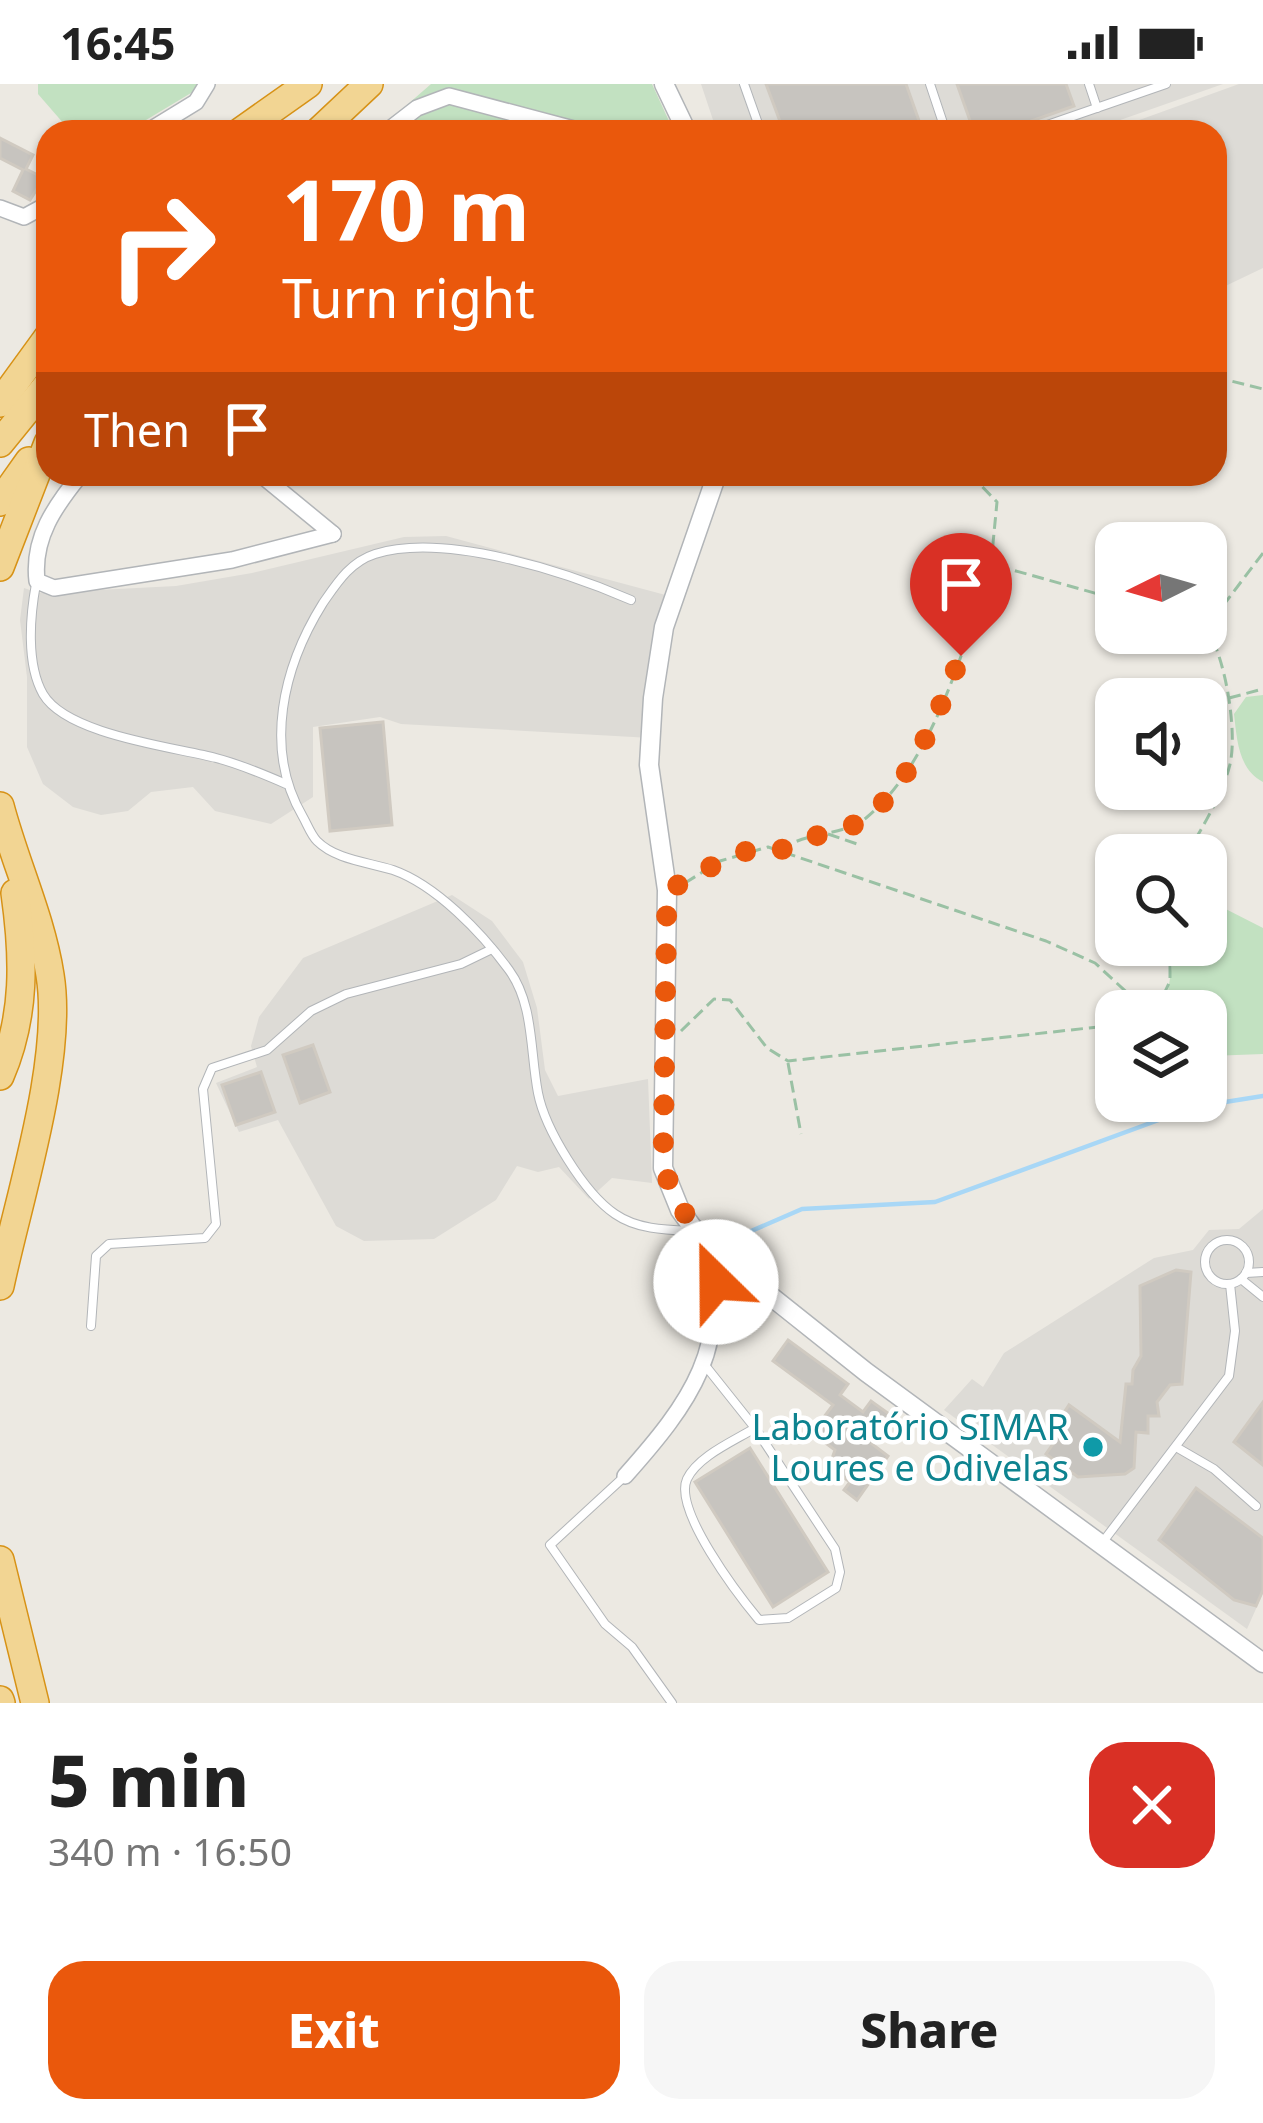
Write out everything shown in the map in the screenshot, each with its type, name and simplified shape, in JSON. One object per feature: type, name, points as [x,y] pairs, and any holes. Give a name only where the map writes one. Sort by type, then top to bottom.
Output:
[{"type":"highway","points":[[258,120],[311,84]]},
{"type":"highway","points":[[280,120],[311,84]]},
{"type":"highway","points":[[331,120],[369,84]]},
{"type":"highway","points":[[0,376],[36,343]]},
{"type":"highway","points":[[0,403],[36,350]]},
{"type":"highway","points":[[0,443],[36,399]]},
{"type":"highway","points":[[0,502],[36,456]]},
{"type":"highway","points":[[0,566],[36,472]]},
{"type":"highway","points":[[0,1076],[16,1033],[22,989],[22,946],[2,815]]},
{"type":"highway","points":[[0,1286],[43,1082],[51,980],[39,924],[2,815]]},
{"type":"highway","points":[[1,1560],[35,1703]]},
{"type":"street","points":[[167,120],[196,102],[207,84]]},
{"type":"street","points":[[664,84],[681,120]]},
{"type":"street","points":[[402,120],[417,108],[449,96],[540,120]]},
{"type":"street","points":[[0,208],[24,217],[36,210]]},
{"type":"street","points":[[72,486],[47,518],[34,562],[37,581],[54,588],[232,560],[333,534],[275,486]]},
{"type":"street","points":[[713,486],[673,597],[653,698],[649,765],[667,890],[663,1168],[680,1210],[700,1237],[866,1372],[1263,1663]]},
{"type":"street","points":[[625,1477],[699,1381],[716,1282],[700,1237]]},
{"type":"lane","points":[[744,84],[757,120]]},
{"type":"lane","points":[[930,84],[942,120]]},
{"type":"lane","points":[[1089,84],[1097,108]]},
{"type":"lane","points":[[1062,120],[1166,84]]},
{"type":"lane","points":[[631,600],[521,562],[460,550],[375,554],[342,574],[290,664],[281,762],[287,785],[317,841],[350,860],[417,881],[492,949],[512,974],[524,1001],[539,1100],[558,1144],[615,1214],[652,1229],[700,1237]]},
{"type":"lane","points":[[37,581],[31,610],[34,669],[45,698],[69,716],[154,746],[214,757],[287,785]]},
{"type":"lane","points":[[91,1326],[96,1256],[109,1244],[206,1238],[216,1224],[203,1089],[212,1068],[267,1050],[311,1011],[346,994],[461,964],[492,949]]},
{"type":"lane","points":[[1244,1276],[1248,1258],[1241,1246],[1228,1240],[1214,1244],[1205,1256],[1206,1270],[1216,1281],[1230,1284],[1263,1272]]},
{"type":"lane","points":[[1244,1276],[1263,1298]]},
{"type":"lane","points":[[1102,1544],[1229,1376],[1235,1331],[1230,1284]]},
{"type":"lane","points":[[704,1363],[755,1428],[835,1549],[840,1572],[836,1588],[788,1618],[759,1620],[730,1585],[684,1500],[687,1478],[711,1454],[755,1428]]},
{"type":"lane","points":[[1176,1447],[1214,1469],[1256,1506]]},
{"type":"lane","points":[[625,1477],[550,1545],[605,1624],[632,1647],[672,1703]]},
{"type":"path","points":[[1227,379],[1263,389]]},
{"type":"path","points":[[780,851],[790,843],[865,819],[904,771],[933,723],[991,564],[997,502],[982,486]]},
{"type":"path","points":[[1223,678],[1206,628],[1263,553]]},
{"type":"path","points":[[991,564],[1095,592]]},
{"type":"path","points":[[1227,772],[1233,740],[1227,699],[1263,689]]},
{"type":"path","points":[[827,834],[860,845]]},
{"type":"path","points":[[667,890],[720,861],[768,847],[1046,941],[1095,963],[1124,990]]},
{"type":"path","points":[[663,1051],[714,999],[730,1000],[766,1048],[788,1061],[1095,1027]]},
{"type":"path","points":[[788,1061],[801,1134]]},
{"type":"shaded area","points":[[701,84],[1223,84],[1120,120],[713,120]]},
{"type":"shaded area","points":[[1239,84],[1263,84],[1263,268],[1227,285],[1227,120],[1139,120]]},
{"type":"shaded area","points":[[446,536],[673,597],[651,738],[401,724],[380,717],[313,727],[313,797],[271,824],[215,811],[193,787],[151,792],[128,811],[101,815],[73,807],[43,784],[27,747],[27,677],[20,620],[24,588],[39,593],[176,586],[404,537]]},
{"type":"shaded area","points":[[452,895],[492,921],[523,962],[537,1008],[545,1070],[558,1096],[648,1079],[652,1183],[612,1178],[589,1199],[559,1167],[538,1172],[517,1166],[496,1200],[434,1239],[364,1241],[336,1226],[278,1120],[239,1132],[216,1083],[257,1067],[251,1046],[259,1017],[303,958]]},
{"type":"shaded area","points":[[1263,1209],[1263,1593],[1247,1629],[944,1410],[972,1379],[983,1387],[1004,1353],[1154,1258],[1193,1250],[1209,1230],[1239,1229]]},
{"type":"green space","points":[[38,84],[206,84],[146,120],[61,120],[38,94]]},
{"type":"green space","points":[[431,84],[652,84],[668,120],[390,120]]},
{"type":"green space","points":[[1263,695],[1263,782],[1244,761],[1234,714],[1246,697]]},
{"type":"green space","points":[[1227,910],[1263,928],[1263,1054],[1227,1055],[1227,990],[1168,990],[1172,966],[1227,966]]},
{"type":"building","points":[[766,84],[906,84],[919,120],[780,120]]},
{"type":"building","points":[[957,84],[1066,84],[1074,106],[1034,120],[970,120]]},
{"type":"building","points":[[0,138],[33,155],[26,169],[36,174],[36,191],[30,200],[13,191],[23,170],[0,158]]},
{"type":"building","points":[[383,722],[392,825],[330,831],[320,728]]},
{"type":"building","points":[[313,1045],[330,1092],[300,1103],[283,1055]]},
{"type":"building","points":[[261,1072],[275,1112],[236,1125],[222,1085]]},
{"type":"building","points":[[1176,1270],[1191,1272],[1182,1384],[1170,1385],[1157,1402],[1159,1416],[1148,1416],[1148,1433],[1136,1432],[1134,1468],[1125,1474],[1078,1477],[1046,1454],[1055,1441],[1050,1434],[1069,1405],[1120,1442],[1126,1384],[1132,1384],[1141,1356],[1140,1286]]},
{"type":"building","points":[[788,1340],[848,1384],[840,1395],[863,1412],[871,1401],[892,1416],[872,1444],[888,1456],[857,1500],[844,1490],[850,1482],[829,1467],[835,1450],[812,1433],[833,1405],[773,1361]]},
{"type":"building","points":[[1263,1402],[1263,1465],[1234,1442]]},
{"type":"building","points":[[750,1448],[828,1572],[773,1607],[695,1482]]},
{"type":"building","points":[[1196,1488],[1263,1538],[1263,1590],[1256,1606],[1234,1600],[1159,1540]]},
{"type":"waterway","points":[[742,1235],[802,1209],[935,1202],[1194,1107],[1263,1096]]},
{"type":"place","name":"Laboratório SIMAR Loures e Odivelas","points":[[1093,1447]]},
{"type":"route","points":[[716,1282],[704,1243],[680,1210],[663,1168],[667,890],[694,880],[720,861],[768,847],[780,851],[790,843],[846,829],[865,819],[895,787],[933,723],[961,656]]}]
